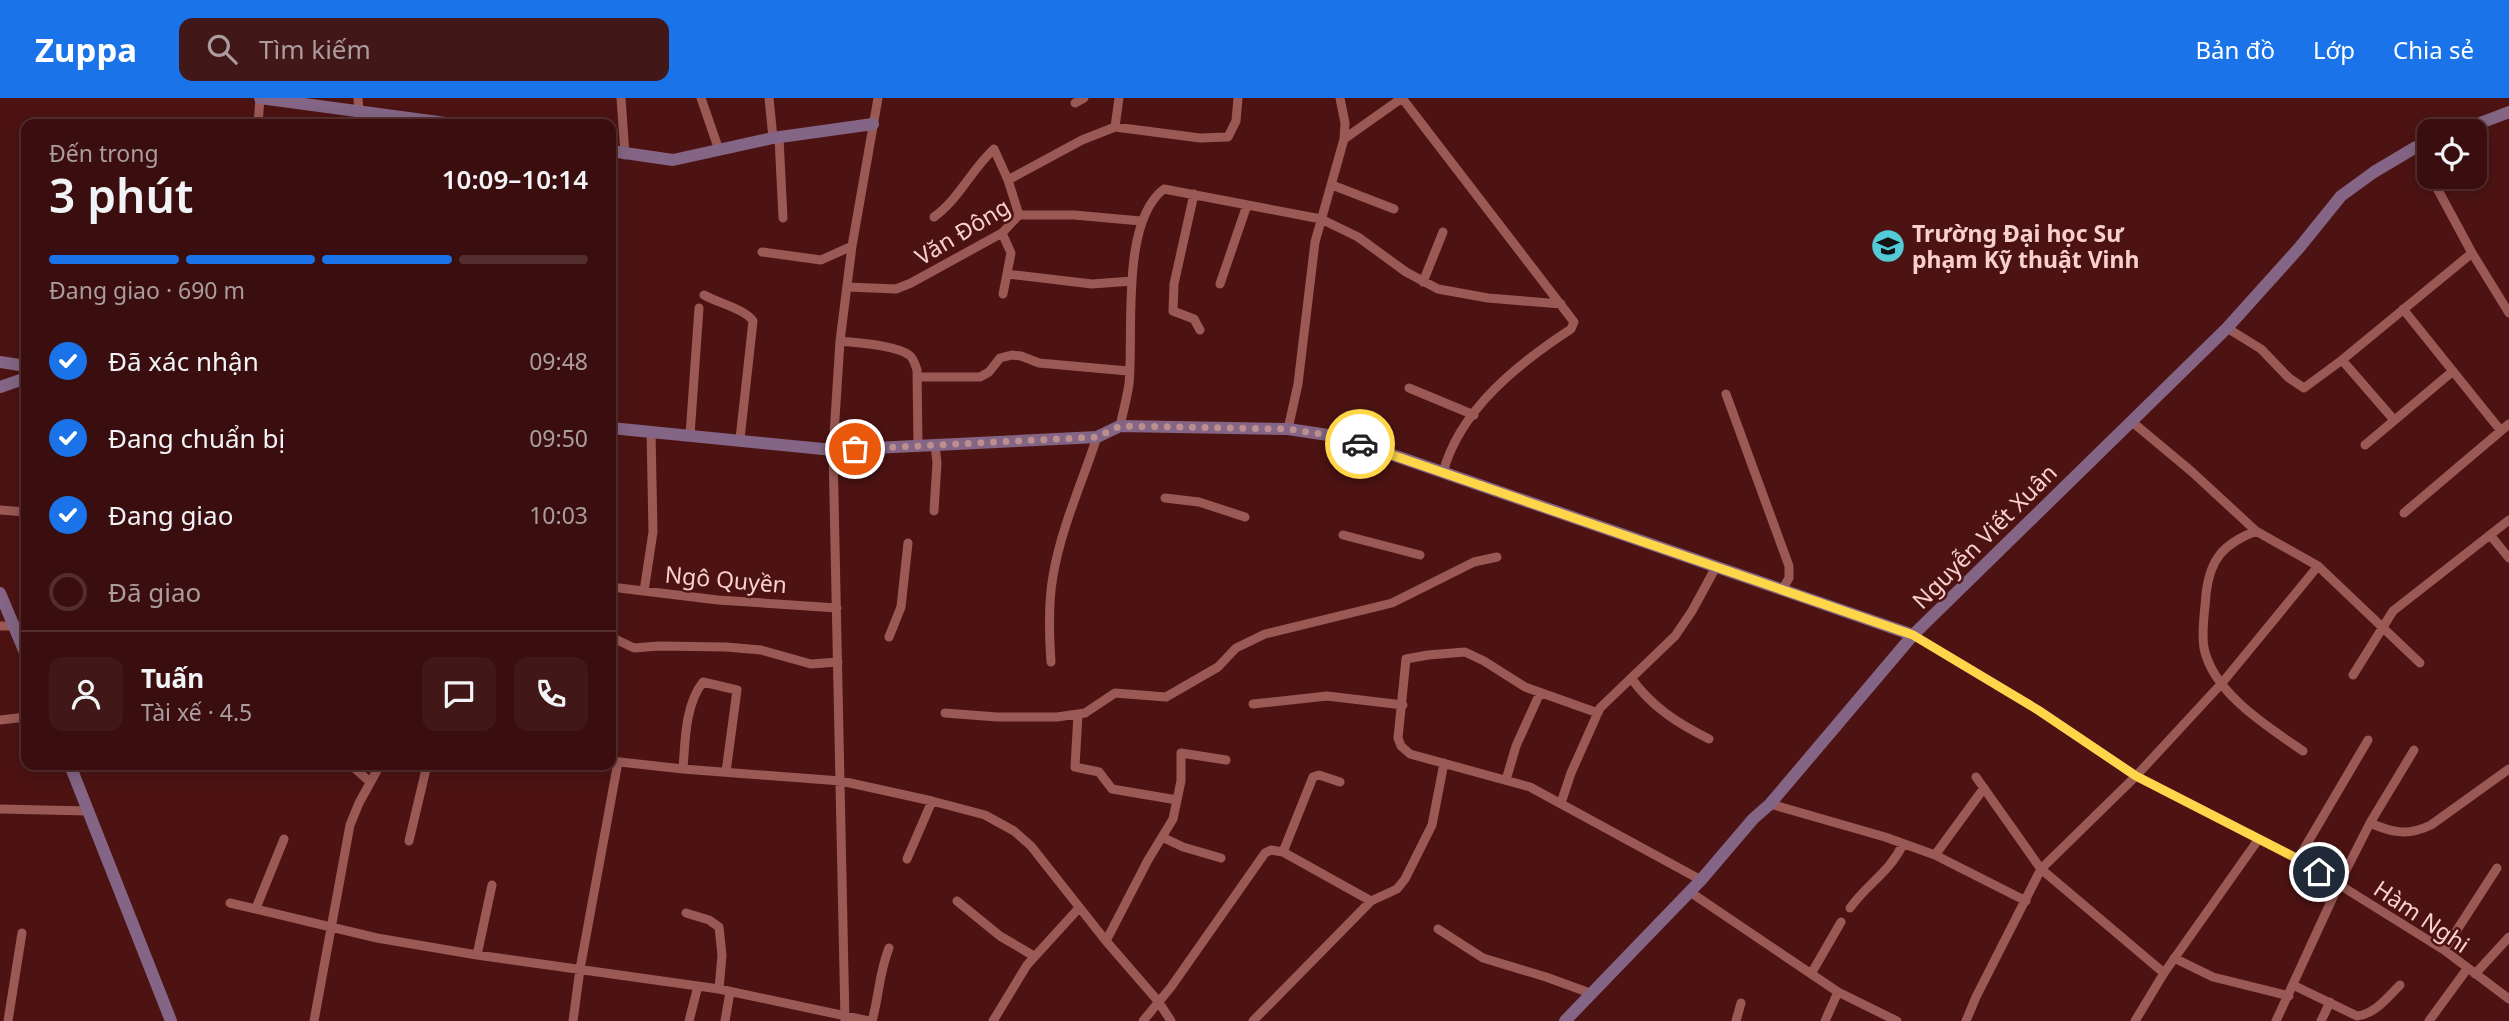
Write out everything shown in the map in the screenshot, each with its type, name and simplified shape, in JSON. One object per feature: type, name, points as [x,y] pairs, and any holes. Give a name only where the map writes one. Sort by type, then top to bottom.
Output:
[{"type":"street","points":[[258,119],[260,98],[320,102],[359,112],[414,119]]},
{"type":"street","points":[[358,98],[359,112]]},
{"type":"street","points":[[621,98],[625,155]]},
{"type":"street","points":[[701,98],[719,150]]},
{"type":"street","points":[[769,98],[776,138],[783,218]]},
{"type":"street","points":[[846,1019],[833,450],[840,341],[852,246],[878,98]]},
{"type":"street","points":[[1075,103],[1084,98]]},
{"type":"street","points":[[1115,127],[1119,98]]},
{"type":"street","points":[[1009,180],[1065,148],[1100,131],[1115,127],[1200,138],[1228,137],[1236,121],[1238,98]]},
{"type":"street","points":[[1288,429],[1298,384],[1315,242],[1344,139],[1345,123],[1339,98]]},
{"type":"street","points":[[1344,139],[1402,98],[1574,322],[1571,329],[1506,378],[1452,445],[1443,473]]},
{"type":"street","points":[[2487,120],[2509,112]]},
{"type":"street","points":[[616,152],[673,160],[776,138],[873,124]]},
{"type":"street","name":"Nguyễn Viết Xuân","points":[[1565,1021],[1690,892],[1753,819],[1770,804],[1913,635],[2227,327],[2342,196],[2374,172],[2416,147]]},
{"type":"street","points":[[934,217],[948,207],[985,158],[995,149],[1009,180],[1019,215]]},
{"type":"street","points":[[1332,185],[1394,209]]},
{"type":"street","points":[[1120,426],[1129,383],[1132,281],[1141,221],[1156,195],[1164,189],[1321,219],[1358,237],[1423,282],[1452,293],[1530,303],[1561,304]]},
{"type":"street","points":[[2437,189],[2509,313]]},
{"type":"street","points":[[1194,194],[1174,284],[1173,311],[1194,319],[1200,330]]},
{"type":"street","points":[[1220,284],[1247,205]]},
{"type":"street","name":"Văn Đông","points":[[847,287],[897,289],[1002,233],[1019,215],[1074,215],[1141,221]]},
{"type":"street","points":[[1423,282],[1443,232]]},
{"type":"street","points":[[1002,233],[1011,253],[1003,294]]},
{"type":"street","points":[[761,252],[821,260],[852,246]]},
{"type":"street","points":[[2227,327],[2261,349],[2304,388],[2472,253]]},
{"type":"street","points":[[1007,274],[1092,284],[1132,281]]},
{"type":"street","points":[[704,295],[745,313],[753,321],[740,439]]},
{"type":"street","points":[[690,435],[699,309]]},
{"type":"street","points":[[2403,309],[2501,431]]},
{"type":"street","points":[[840,341],[908,353],[913,358],[917,377],[918,446]]},
{"type":"street","points":[[917,377],[979,377],[989,372],[1000,358],[1012,355],[1039,363],[1128,371]]},
{"type":"street","points":[[2342,360],[2394,420]]},
{"type":"street","points":[[0,362],[21,365]]},
{"type":"street","points":[[2365,445],[2453,371]]},
{"type":"street","points":[[0,387],[21,380]]},
{"type":"street","points":[[1409,388],[1474,415]]},
{"type":"street","points":[[1728,398],[1789,566],[1789,578],[1782,590]]},
{"type":"street","points":[[2132,421],[2256,531],[2318,566],[2420,663]]},
{"type":"street","points":[[2404,513],[2509,424]]},
{"type":"street","points":[[616,428],[833,450],[1097,437],[1120,426],[1288,429],[1341,437],[1913,635]]},
{"type":"street","points":[[645,591],[653,532],[650,431]]},
{"type":"street","points":[[1051,662],[1049,639],[1053,576],[1097,437]]},
{"type":"street","points":[[934,445],[937,463],[934,511]]},
{"type":"street","points":[[1165,498],[1199,502],[1245,517]]},
{"type":"street","points":[[0,510],[21,512]]},
{"type":"street","points":[[2353,676],[2383,626],[2398,607],[2509,520]]},
{"type":"street","points":[[2256,531],[2238,538],[2216,559],[2209,576],[2203,640],[2209,662],[2222,683],[2255,717],[2303,751]]},
{"type":"street","points":[[1343,535],[1420,555]]},
{"type":"street","points":[[2491,536],[2509,558]]},
{"type":"street","points":[[889,637],[901,607],[908,543]]},
{"type":"street","points":[[945,713],[1056,717],[1085,713],[1115,692],[1166,697],[1218,667],[1236,648],[1265,634],[1392,603],[1474,562],[1497,557]]},
{"type":"street","points":[[1966,1021],[2042,869],[2136,776],[2222,683],[2318,566]]},
{"type":"street","points":[[1561,803],[1571,773],[1605,702],[1665,647],[1684,625],[1716,567]]},
{"type":"street","name":"Ngô Quyền","points":[[616,588],[718,600],[837,608]]},
{"type":"street","points":[[0,593],[21,626]]},
{"type":"street","points":[[0,626],[21,626]]},
{"type":"street","name":"Hàm Nghi","points":[[1913,635],[2038,710],[2136,776],[2298,859],[2339,884],[2444,950],[2509,999]]},
{"type":"street","points":[[616,639],[634,648],[726,647],[761,650],[811,664],[838,662]]},
{"type":"street","points":[[1598,713],[1540,693],[1518,683],[1485,661],[1458,652],[1406,659],[1398,738],[1401,746],[1410,754],[1530,787],[1701,880]]},
{"type":"street","points":[[1631,678],[1650,702],[1679,725],[1709,739]]},
{"type":"street","points":[[683,769],[688,720],[700,685],[710,682],[737,690],[726,772]]},
{"type":"street","points":[[1506,780],[1521,734],[1540,693]]},
{"type":"street","points":[[1253,704],[1327,695],[1403,705]]},
{"type":"street","points":[[1078,714],[1075,767],[1099,772],[1112,789],[1177,800]]},
{"type":"street","points":[[0,720],[21,718]]},
{"type":"street","points":[[2298,859],[2368,740]]},
{"type":"street","points":[[2276,1021],[2370,823],[2414,750]]},
{"type":"street","points":[[1106,941],[1173,818],[1181,781],[1181,753],[1226,760]]},
{"type":"street","points":[[616,762],[841,781],[985,815],[1014,831],[1031,846],[1171,1021]]},
{"type":"street","points":[[1253,1021],[1371,901],[1397,889],[1416,860],[1432,825],[1444,763]]},
{"type":"street","points":[[2370,823],[2399,833],[2419,831],[2509,768]]},
{"type":"street","points":[[72,770],[171,1021]]},
{"type":"street","points":[[357,770],[370,782]]},
{"type":"street","points":[[314,1021],[351,825],[377,770]]},
{"type":"street","points":[[409,841],[426,770]]},
{"type":"street","points":[[573,1021],[613,770]]},
{"type":"street","points":[[1283,852],[1313,777],[1319,775],[1340,782]]},
{"type":"street","points":[[1976,776],[2042,869],[2164,973]]},
{"type":"street","points":[[1935,855],[1984,788]]},
{"type":"street","points":[[907,859],[932,801]]},
{"type":"street","points":[[1770,804],[1935,855],[2026,901]]},
{"type":"street","points":[[0,809],[88,811]]},
{"type":"street","points":[[1161,837],[1182,847],[1221,858]]},
{"type":"street","points":[[256,908],[285,839]]},
{"type":"street","points":[[2135,1021],[2174,958],[2258,840]]},
{"type":"street","points":[[1850,908],[1895,861],[1903,844]]},
{"type":"street","points":[[1143,1021],[1260,859],[1271,850],[1283,852],[1371,901]]},
{"type":"street","points":[[2444,950],[2497,868]]},
{"type":"street","points":[[477,956],[492,885]]},
{"type":"street","points":[[1690,892],[1838,992],[1897,1021]]},
{"type":"street","points":[[957,901],[999,936],[1034,956]]},
{"type":"street","points":[[230,903],[332,929],[477,956],[719,989],[846,1019],[870,1021],[879,996],[882,969],[890,948]]},
{"type":"street","points":[[993,1021],[1034,956],[1079,908]]},
{"type":"street","points":[[686,913],[709,920],[719,927],[722,955],[719,989]]},
{"type":"street","points":[[1811,974],[1841,922]]},
{"type":"street","points":[[1438,929],[1483,958],[1546,976],[1590,993]]},
{"type":"street","points":[[8,1021],[22,933]]},
{"type":"street","points":[[2429,1021],[2471,971],[2509,937]]},
{"type":"street","points":[[2174,958],[2213,977],[2289,996]]},
{"type":"street","points":[[2293,985],[2355,1016],[2364,1015],[2374,1009],[2400,985]]},
{"type":"street","points":[[690,1021],[698,986]]},
{"type":"street","points":[[724,1021],[730,992]]},
{"type":"street","points":[[1825,1021],[1838,992]]},
{"type":"street","points":[[2321,1021],[2330,1002]]},
{"type":"street","points":[[1736,1021],[1741,1003]]},
{"type":"way so far","points":[[855,449],[1097,437],[1120,426],[1288,429],[1341,437],[1360,444]]},
{"type":"place","name":"Trường Đại học Sư phạm Kỹ thuật Vinh","points":[[1888,246]]},
{"type":"route","points":[[1360,444],[1913,635],[2038,710],[2136,776],[2319,872]]}]
